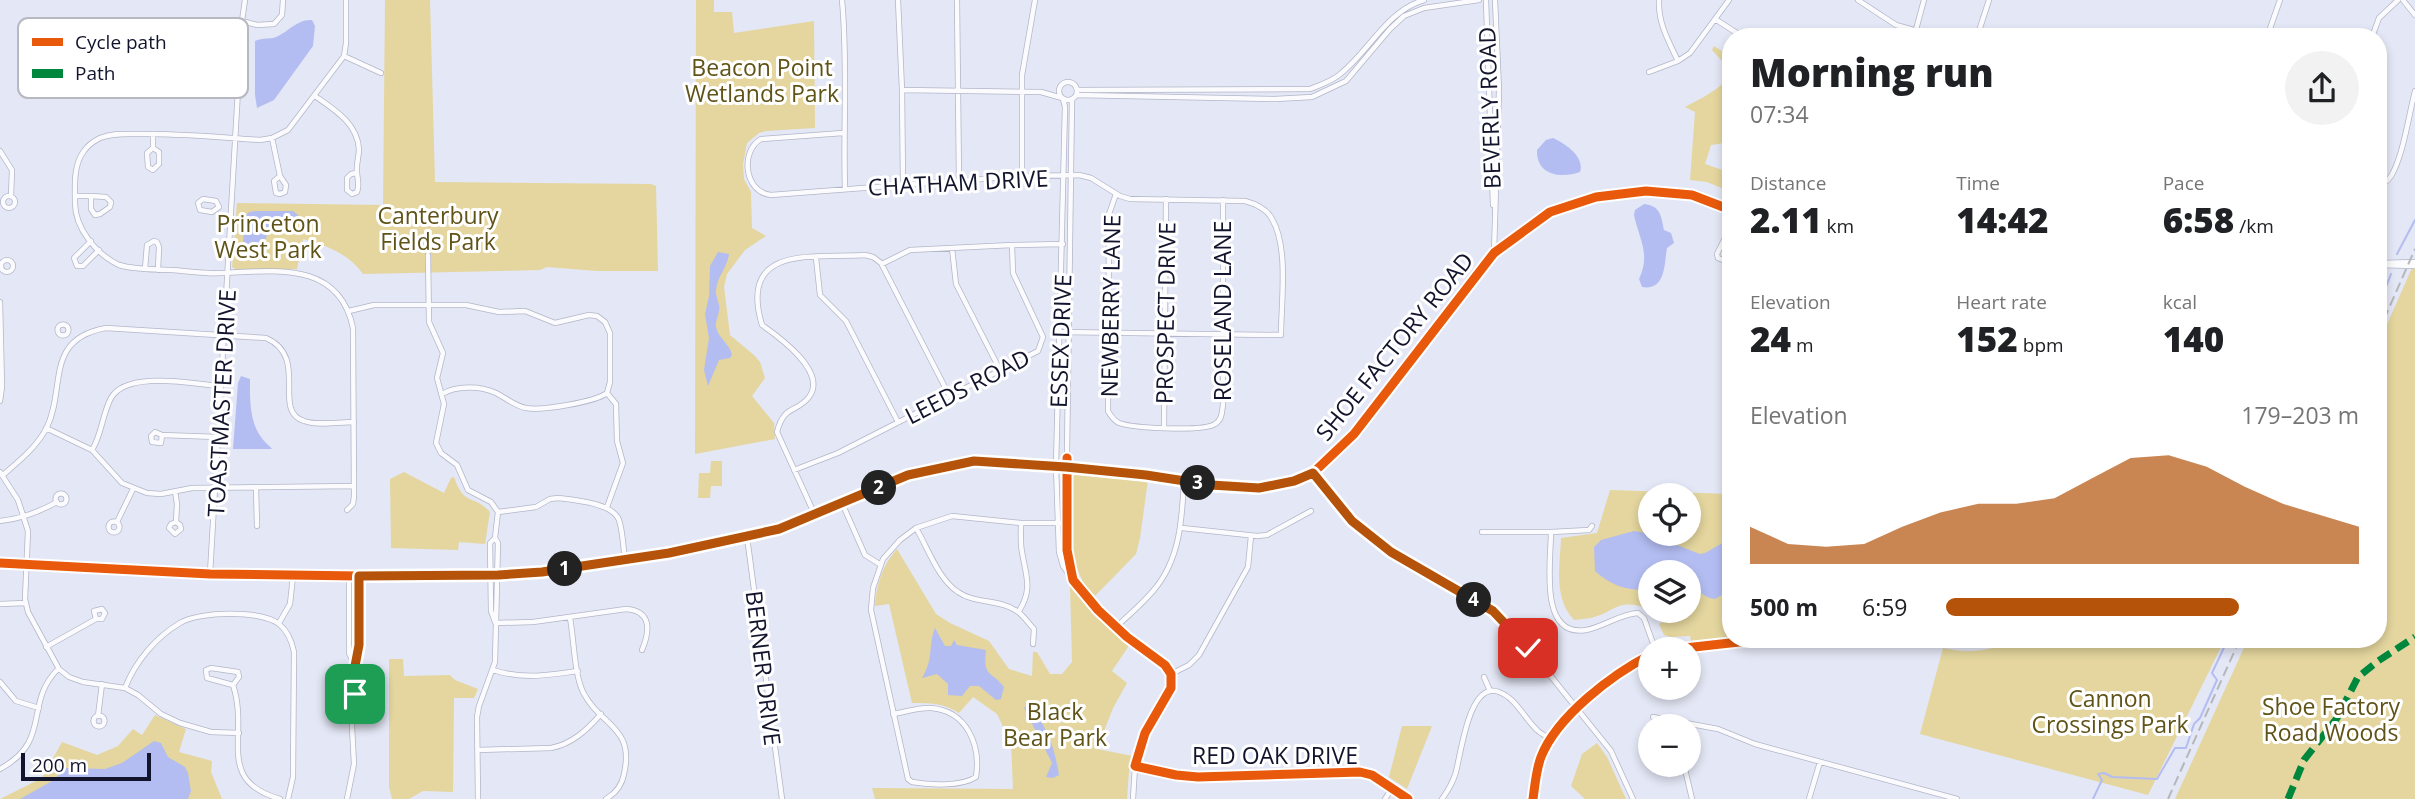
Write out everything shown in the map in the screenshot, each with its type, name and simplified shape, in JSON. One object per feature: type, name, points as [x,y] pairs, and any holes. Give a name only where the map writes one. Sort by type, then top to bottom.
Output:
[{"type":"street","name":"TOASTMASTER DRIVE","points":[[243,18],[245,0]]},
{"type":"street","points":[[248,23],[274,24],[282,15],[284,0]]},
{"type":"street","points":[[346,0],[344,56],[288,130],[272,138],[260,140],[153,134],[111,135],[93,141],[84,150],[77,162],[75,195],[77,218],[90,241],[119,265],[158,270],[297,273],[312,276],[333,289],[349,311],[353,328],[354,486],[353,503],[347,510]]},
{"type":"street","points":[[842,0],[845,29],[845,189]]},
{"type":"street","points":[[898,0],[903,185]]},
{"type":"street","points":[[957,0],[959,181]]},
{"type":"street","points":[[1022,176],[1022,75],[1035,0]]},
{"type":"street","points":[[1041,92],[1062,99],[1075,95],[1310,89],[1342,74],[1398,13],[1413,3],[1424,0]]},
{"type":"street","points":[[1075,95],[1294,99],[1312,97],[1346,81],[1404,16],[1424,8],[1479,0]]},
{"type":"street","name":"BEVERLY ROAD","points":[[1486,0],[1494,216]]},
{"type":"street","name":"BEVERLY ROAD","points":[[1494,253],[1499,90],[1495,0]]},
{"type":"street","points":[[1659,0],[1658,14],[1662,27],[1678,61]]},
{"type":"street","points":[[1649,72],[1678,61],[1690,53],[1729,0]]},
{"type":"street","points":[[1858,0],[1896,25],[1908,28]]},
{"type":"street","points":[[1917,28],[1924,0]]},
{"type":"street","points":[[1980,28],[1989,0]]},
{"type":"street","points":[[2270,28],[2280,0]]},
{"type":"street","points":[[2375,28],[2379,18],[2401,0],[2415,15]]},
{"type":"street","points":[[1715,19],[1729,28]]},
{"type":"street","points":[[344,56],[381,73]]},
{"type":"street","points":[[1062,99],[1058,93],[1059,88],[1069,81],[1075,84],[1075,95]]},
{"type":"street","points":[[1322,85],[1325,92]]},
{"type":"street","points":[[902,90],[1041,92],[1059,88]]},
{"type":"street","points":[[2387,180],[2399,157],[2415,91]]},
{"type":"street","name":"ESSEX DRIVE","points":[[1066,177],[1075,95]]},
{"type":"street","points":[[315,96],[344,118],[354,130],[358,146],[356,173],[359,188],[352,194],[347,190],[347,178],[351,173],[356,173]]},
{"type":"street","name":"TOASTMASTER DRIVE","points":[[210,575],[238,98]]},
{"type":"street","name":"ESSEX DRIVE","points":[[1062,99],[1065,107],[1066,177],[1056,466],[1059,552],[1063,566],[1098,610],[1141,649],[1165,665],[1171,674]]},
{"type":"street","name":"CHATHAM DRIVE","points":[[843,133],[761,139],[749,153],[749,179],[752,185],[764,194],[1022,176],[1079,175],[1091,178],[1116,194],[1130,199],[1245,201],[1258,206],[1272,219],[1278,234],[1282,261],[1281,335],[1223,334]]},
{"type":"street","points":[[153,134],[153,148]]},
{"type":"street","points":[[272,138],[280,176]]},
{"type":"street","points":[[153,148],[159,152],[159,164],[153,170],[148,167],[146,160],[147,153],[153,148]]},
{"type":"street","points":[[0,151],[12,170],[11,196]]},
{"type":"street","name":"SHOE FACTORY ROAD","points":[[0,563],[210,575],[498,575],[542,572],[747,537],[779,529],[908,475],[974,461],[1056,466],[1259,488],[1294,481],[1313,473],[1354,434],[1494,253],[1550,212],[1596,197],[1646,191],[1692,195],[1722,207]]},
{"type":"street","name":"NEWBERRY LANE","points":[[1116,194],[1109,210],[1107,401],[1113,418],[1122,424],[1164,428]]},
{"type":"street","points":[[75,195],[91,196],[106,197],[111,202],[110,207],[104,213],[95,215],[91,209],[91,196]]},
{"type":"street","points":[[206,199],[216,201],[219,206],[215,211],[206,211],[200,210],[197,205],[199,201],[206,199]]},
{"type":"street","name":"PROSPECT DRIVE","points":[[1164,428],[1166,199]]},
{"type":"street","name":"ROSELAND LANE","points":[[1164,428],[1203,428],[1217,422],[1221,416],[1223,200]]},
{"type":"street","points":[[219,206],[232,206]]},
{"type":"street","points":[[90,241],[74,258],[77,266],[83,266],[99,250]]},
{"type":"street","points":[[145,269],[147,245],[154,241],[159,247],[158,270]]},
{"type":"street","points":[[882,264],[909,250],[1065,244]]},
{"type":"street","name":"ESSEX DRIVE","points":[[1065,244],[1068,332],[1066,523],[1067,550],[1073,580]]},
{"type":"street","points":[[1722,244],[1717,254],[1722,260]]},
{"type":"street","name":"LEEDS ROAD","points":[[794,470],[838,453],[1038,351],[1043,337],[1040,325],[1013,273],[1012,245]]},
{"type":"street","points":[[952,248],[956,284],[1000,370]]},
{"type":"street","points":[[428,255],[429,322],[443,353],[437,377],[444,404],[436,433],[437,447],[457,465],[468,490],[491,502],[498,512],[495,538],[498,543],[498,575],[493,670],[478,706],[478,799]]},
{"type":"street","points":[[814,513],[777,432],[786,412],[808,399],[813,390],[813,379],[790,345],[762,325],[757,296],[759,281],[775,264],[816,258],[865,255],[873,257],[882,264],[949,395]]},
{"type":"street","points":[[816,258],[820,295],[846,321],[898,422]]},
{"type":"street","points":[[2387,265],[2415,264]]},
{"type":"street","points":[[0,302],[0,401]]},
{"type":"street","points":[[349,311],[374,305],[466,305],[499,313],[521,310],[555,323],[589,315],[600,317],[606,322],[610,333],[610,382],[607,393],[594,400],[529,409],[486,390],[459,388],[442,394]]},
{"type":"street","points":[[239,733],[211,732],[180,723],[161,714],[125,688],[75,680],[59,669],[34,627],[25,603],[28,538],[24,516],[15,493],[1,474],[30,451],[47,428],[55,400],[59,366],[74,342],[94,331],[110,328],[262,337],[279,346],[288,363],[290,407],[297,418],[307,422],[354,422]]},
{"type":"street","points":[[1060,332],[1223,334]]},
{"type":"street","points":[[67,335],[74,342]]},
{"type":"street","points":[[92,450],[107,407],[114,394],[122,387],[144,381],[221,386]]},
{"type":"street","points":[[607,393],[617,407],[617,441],[623,463],[607,507]]},
{"type":"street","points":[[47,428],[92,450],[117,478],[133,489],[153,494],[192,488],[354,486]]},
{"type":"street","points":[[162,435],[218,437]]},
{"type":"street","points":[[1313,473],[1352,521],[1391,552],[1493,611],[1529,649],[1611,751],[1633,799]]},
{"type":"street","points":[[1117,626],[1153,591],[1165,575],[1182,528],[1184,481]]},
{"type":"street","points":[[256,488],[257,526]]},
{"type":"street","points":[[117,522],[133,489]]},
{"type":"street","points":[[175,491],[176,522]]},
{"type":"street","points":[[498,512],[536,507],[550,499],[558,498],[607,507],[619,521],[625,559]]},
{"type":"street","points":[[0,521],[43,510],[57,502]]},
{"type":"street","points":[[842,503],[865,555],[881,565]]},
{"type":"street","points":[[1182,528],[1251,536],[1267,535],[1311,511]]},
{"type":"street","points":[[893,714],[931,708],[950,714],[963,723],[975,743],[976,777],[964,782],[912,782],[906,773],[893,714],[871,610],[873,587],[881,565],[900,540],[916,528],[952,516],[1021,523],[1066,523]]},
{"type":"street","points":[[1019,611],[1026,601],[1028,587],[1021,548],[1021,523]]},
{"type":"street","points":[[1482,532],[1582,532],[1590,530],[1591,526]]},
{"type":"street","points":[[916,528],[946,581],[958,592],[971,598],[1019,611],[1034,629],[1033,644]]},
{"type":"street","points":[[1551,532],[1551,601],[1558,621],[1564,626],[1581,631],[1638,613],[1644,618],[1651,637]]},
{"type":"street","points":[[1133,799],[1135,766],[1144,733],[1171,688],[1171,674],[1189,665],[1199,655],[1248,567],[1251,536]]},
{"type":"street","name":"BERNER DRIVE","points":[[747,537],[782,799]]},
{"type":"street","points":[[495,538],[490,543],[490,575],[491,611],[496,623]]},
{"type":"street","points":[[279,623],[290,604],[293,576]]},
{"type":"street","points":[[349,576],[349,653],[355,666]]},
{"type":"street","points":[[347,799],[354,764],[352,727],[355,666],[359,645],[359,576]]},
{"type":"street","points":[[0,604],[25,603]]},
{"type":"street","points":[[496,623],[636,610],[648,625],[647,639],[642,650]]},
{"type":"street","points":[[125,688],[139,661],[169,631],[192,617],[257,616],[279,623],[291,640],[294,652],[293,777],[288,799]]},
{"type":"street","points":[[570,618],[582,689],[588,701],[620,733],[626,754],[623,780],[615,793],[606,799]]},
{"type":"street","points":[[46,647],[96,619]]},
{"type":"street","points":[[1701,646],[1722,644]]},
{"type":"street","points":[[1533,799],[1541,757],[1551,739],[1577,708],[1638,661]]},
{"type":"street","points":[[211,668],[238,672],[239,677],[233,685],[208,678],[206,670],[211,668]]},
{"type":"street","points":[[0,769],[11,763],[27,747],[34,731],[45,685],[59,669]]},
{"type":"street","points":[[493,670],[525,677],[579,671]]},
{"type":"street","points":[[1484,677],[1490,691]]},
{"type":"street","points":[[0,682],[16,701],[38,708]]},
{"type":"street","points":[[98,716],[102,684]]},
{"type":"street","points":[[233,685],[240,709],[239,761],[246,780],[258,791],[281,799]]},
{"type":"street","points":[[1442,799],[1454,777],[1464,731],[1477,700],[1485,692],[1496,691],[1512,701],[1538,730],[1551,739]]},
{"type":"street","points":[[478,750],[562,746],[573,740],[601,715]]},
{"type":"street","points":[[1701,727],[1718,729],[1755,744],[1957,799]]},
{"type":"street","points":[[1809,799],[1820,762]]},
{"type":"street","name":"RED OAK DRIVE","points":[[1135,766],[1198,777],[1360,772],[1372,775],[1408,799]]},
{"type":"street","points":[[1687,777],[1692,799]]},
{"type":"street","points":[[1385,799],[1393,787]]},
{"type":"green space","points":[[385,0],[430,0],[435,182],[651,184],[656,186],[658,271],[597,271],[547,267],[540,270],[363,274],[351,261],[336,251],[303,239],[297,269],[237,270],[232,267],[237,203],[383,205]]},
{"type":"green space","name":"Beacon Point Wetlands Park","points":[[696,0],[714,0],[714,12],[732,12],[734,33],[814,21],[815,128],[766,131],[747,143],[743,164],[744,179],[751,192],[752,228],[766,236],[745,250],[727,274],[724,287],[730,335],[760,362],[765,378],[752,396],[774,423],[775,439],[695,454]]},
{"type":"green space","points":[[1714,46],[1722,51],[1722,62],[1712,50]]},
{"type":"green space","points":[[1722,84],[1722,143],[1711,145],[1705,164],[1722,170],[1722,188],[1707,182],[1690,180],[1695,112],[1685,107]]},
{"type":"green space","name":"Shoe Factory Road Woods","points":[[2415,261],[2415,799],[2175,799],[2244,648],[2387,648],[2387,325]]},
{"type":"green space","points":[[711,461],[722,461],[722,486],[711,486],[710,498],[698,498],[699,473],[710,473]]},
{"type":"green space","points":[[404,472],[444,493],[454,477],[466,497],[490,512],[485,544],[459,542],[458,550],[391,548],[390,479]]},
{"type":"green space","points":[[1076,473],[1148,480],[1136,554],[1094,597],[1084,584],[1072,558],[1071,478]]},
{"type":"green space","points":[[1610,490],[1638,491],[1638,546],[1701,546],[1701,493],[1722,494],[1722,638],[1701,640],[1701,637],[1670,637],[1664,635],[1659,624],[1701,623],[1701,560],[1638,560],[1638,606],[1621,605],[1591,618],[1574,620],[1563,602],[1559,571],[1561,538],[1597,533]]},
{"type":"green space","name":"Black Bear Park","points":[[897,549],[936,614],[989,641],[1009,669],[1032,676],[1033,652],[1037,652],[1050,674],[1062,674],[1072,662],[1070,586],[1130,644],[1112,671],[1127,683],[1113,708],[1097,749],[1133,756],[1127,799],[875,799],[872,788],[1013,789],[1011,743],[997,714],[973,697],[959,713],[942,705],[912,703],[889,604],[875,606],[881,575]]},
{"type":"green space","name":"Cannon Crossings Park","points":[[1943,648],[2221,648],[2148,795],[1920,734]]},
{"type":"green space","points":[[389,659],[403,659],[404,676],[450,675],[455,680],[478,689],[474,698],[454,698],[453,792],[423,791],[409,799],[392,799],[389,787]]},
{"type":"green space","points":[[155,715],[186,729],[179,752],[212,761],[211,772],[222,799],[0,799],[42,778],[62,742],[97,755],[118,746],[133,729],[142,735]]},
{"type":"green space","points":[[1402,726],[1432,726],[1407,789],[1389,777]]},
{"type":"green space","points":[[1597,743],[1607,757],[1626,799],[1585,799],[1571,786],[1582,754]]},
{"type":"water","points":[[312,20],[315,26],[313,46],[274,100],[257,108],[255,41],[273,38],[296,24]]},
{"type":"water","points":[[1553,138],[1569,147],[1577,156],[1580,172],[1558,175],[1545,170],[1541,165],[1537,150],[1546,140]]},
{"type":"water","points":[[1644,204],[1657,209],[1664,230],[1671,233],[1674,243],[1667,248],[1660,281],[1650,287],[1642,287],[1639,279],[1644,254],[1634,215],[1635,210]]},
{"type":"water","points":[[256,211],[293,211],[299,218],[296,221],[269,226],[264,247],[248,247],[243,242],[246,215]]},
{"type":"water","points":[[718,252],[729,254],[717,285],[719,308],[716,327],[732,355],[719,360],[708,386],[704,370],[709,338],[705,314],[709,296],[710,266]]},
{"type":"water","points":[[241,376],[250,379],[254,424],[262,439],[272,449],[233,449],[238,383]]},
{"type":"water","points":[[1634,531],[1638,532],[1638,546],[1679,546],[1700,554],[1722,543],[1722,595],[1715,599],[1701,593],[1701,560],[1638,560],[1638,590],[1614,584],[1595,571],[1594,547],[1601,540]]},
{"type":"water","points":[[935,628],[945,646],[951,646],[954,640],[957,645],[986,650],[987,670],[1004,687],[1001,699],[996,700],[979,686],[970,686],[962,696],[948,695],[948,684],[937,674],[922,678],[928,664]]},
{"type":"water","points":[[1027,705],[1045,728],[1052,746],[1059,775],[1053,778],[1046,777],[1052,763],[1024,708]]},
{"type":"water","points":[[154,741],[161,743],[168,757],[185,767],[191,791],[188,799],[20,799],[52,781],[66,768],[105,769],[122,763]]},
{"type":"waterway","points":[[2397,254],[2415,220]]},
{"type":"waterway","points":[[2387,284],[2391,274]]},
{"type":"waterway","points":[[2093,799],[2102,780],[2098,774],[2157,779],[2175,748],[2186,748],[2194,724],[2200,718],[2217,680],[2212,673],[2224,648]]},
{"type":"railway","points":[[2387,313],[2415,249]]},
{"type":"railway","points":[[2168,799],[2236,648]]},
{"type":"marked path","points":[[2288,799],[2304,760],[2337,718],[2358,677],[2415,637]]},
{"type":"cycle path","points":[[0,563],[210,574],[498,575],[542,572],[669,553],[747,537],[779,529],[908,475],[974,461],[1146,475],[1211,486],[1259,488],[1294,481],[1313,473],[1354,434],[1494,253],[1550,212],[1596,197],[1646,191],[1692,195],[1722,207]]},
{"type":"cycle path","points":[[1067,458],[1067,550],[1073,580],[1098,610],[1127,637],[1165,665],[1171,674],[1171,688],[1145,733],[1135,766],[1198,777],[1360,772],[1372,775],[1408,799]]},
{"type":"cycle path","points":[[1701,646],[1722,644]]},
{"type":"cycle path","points":[[1533,799],[1541,757],[1560,726],[1603,685],[1638,662]]},
{"type":"route","points":[[355,694],[355,666],[359,653],[359,576],[542,572],[669,553],[779,529],[908,475],[974,461],[1066,467],[1211,485],[1259,488],[1294,481],[1313,473],[1352,521],[1391,552],[1493,611],[1528,648]]},
{"type":"park label","name":"Canterbury Fields Park","points":[[438,228]]},
{"type":"park label","name":"Princeton West Park","points":[[268,236]]}]
